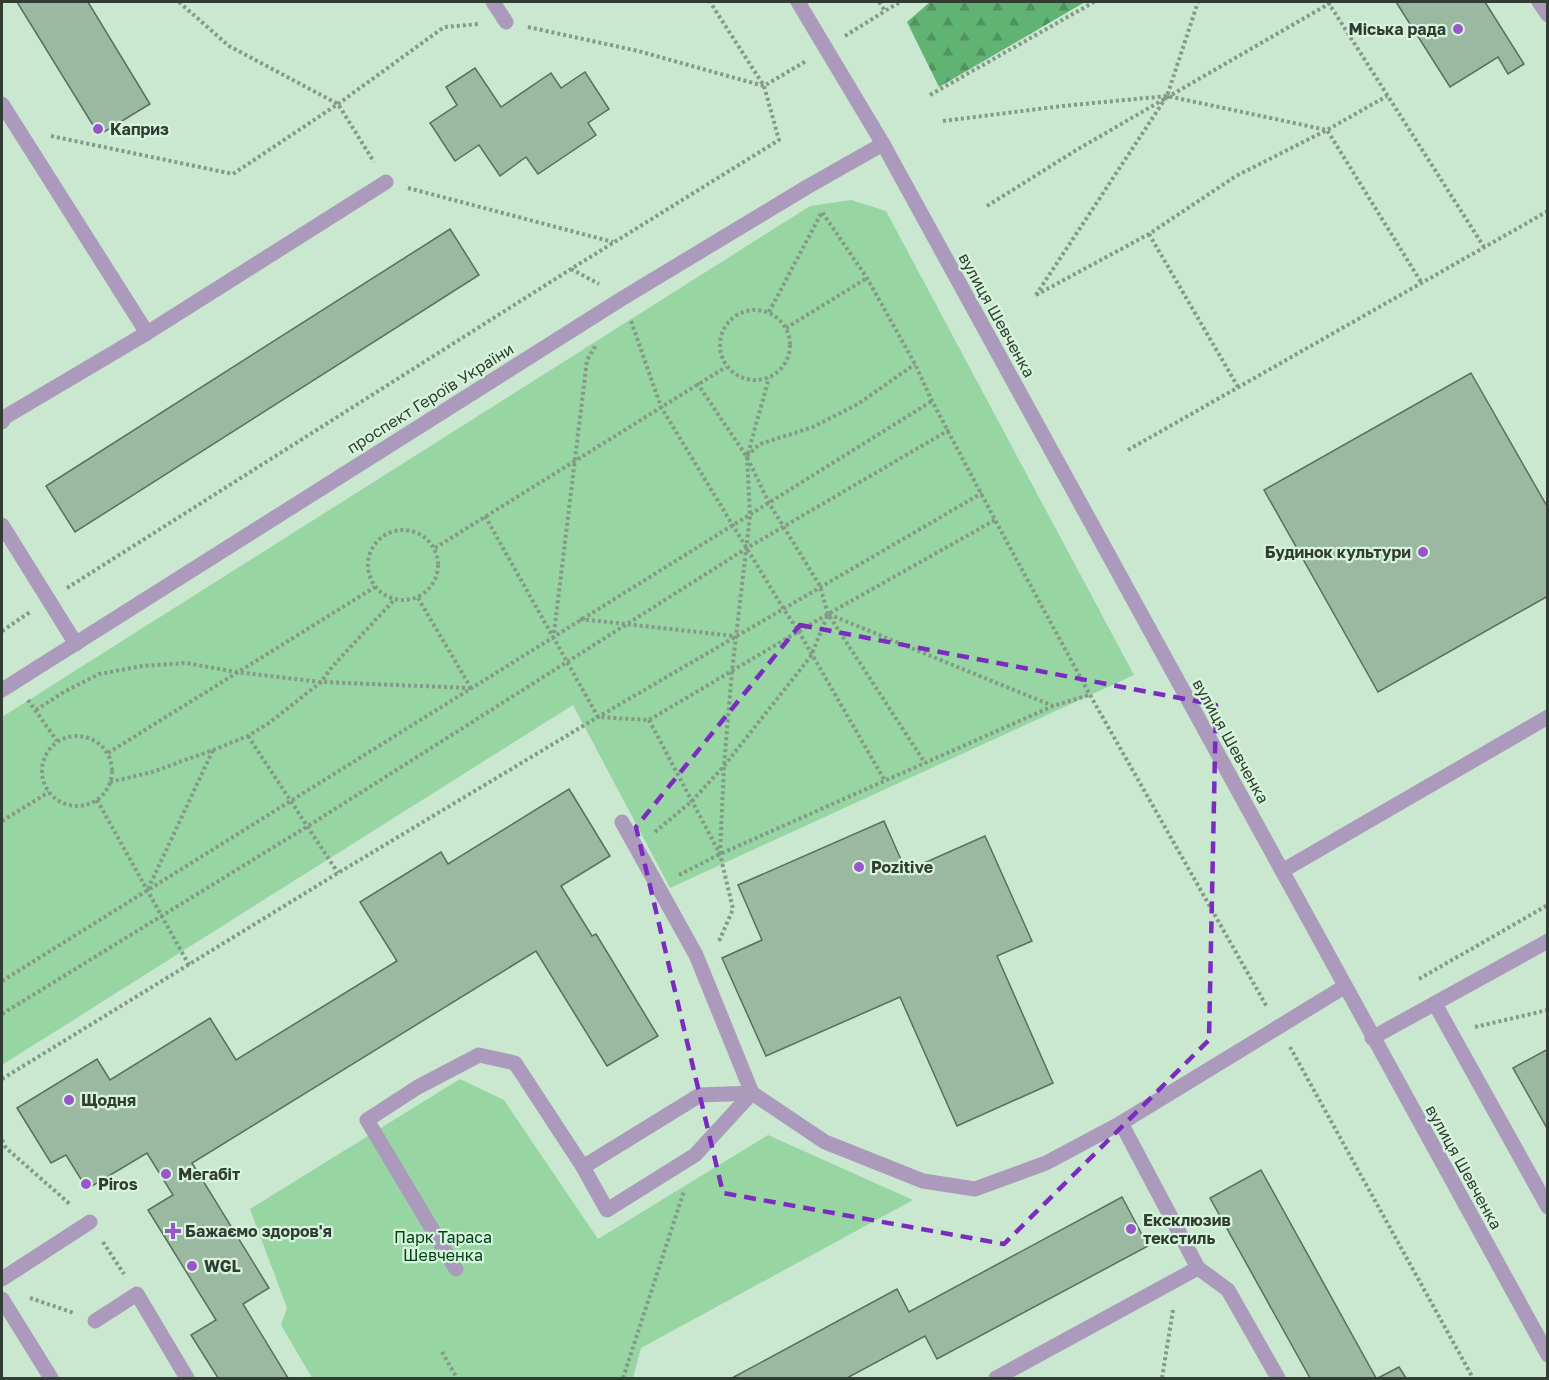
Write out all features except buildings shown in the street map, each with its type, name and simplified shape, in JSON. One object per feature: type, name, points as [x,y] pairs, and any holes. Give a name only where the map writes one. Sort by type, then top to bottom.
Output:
[{"type":"street","points":[[494,2],[506,22]]},
{"type":"street","name":"вулиця Шевченка","points":[[798,2],[883,144],[1372,1038],[1548,1354]]},
{"type":"street","points":[[1539,2],[1548,15]]},
{"type":"street","points":[[2,104],[147,333]]},
{"type":"street","name":"проспект Героїв України","points":[[2,690],[623,298],[883,144]]},
{"type":"street","points":[[2,422],[5,417],[147,333],[386,182]]},
{"type":"street","points":[[2,525],[76,644]]},
{"type":"street","points":[[1282,871],[1548,717]]},
{"type":"street","points":[[622,822],[696,955],[752,1093],[825,1142],[922,1181],[975,1189],[1046,1163],[1121,1124],[1344,987]]},
{"type":"street","points":[[1372,1038],[1548,941]]},
{"type":"street","points":[[1435,1004],[1548,1207]]},
{"type":"street","points":[[456,1269],[367,1120],[418,1087],[479,1055],[515,1064],[583,1167],[607,1210],[695,1155],[752,1093]]},
{"type":"street","points":[[583,1167],[700,1095],[752,1093]]},
{"type":"street","points":[[1121,1124],[1198,1268],[1228,1290],[1278,1378]]},
{"type":"street","points":[[2,1279],[90,1222]]},
{"type":"street","points":[[996,1378],[1198,1268]]},
{"type":"street","points":[[95,1321],[137,1294],[187,1378]]},
{"type":"street","points":[[2,1299],[51,1378]]},
{"type":"path","points":[[178,2],[229,46],[338,104],[386,182],[614,242]]},
{"type":"path","points":[[2,631],[49,599],[779,140],[764,86],[710,2]]},
{"type":"path","points":[[879,2],[885,11]]},
{"type":"path","points":[[18,129],[233,174],[338,104],[444,27],[506,22],[638,51],[764,86],[900,2]]},
{"type":"path","points":[[930,95],[1094,2]]},
{"type":"path","points":[[1198,2],[1167,96],[1036,295],[1149,234],[1236,176],[1327,130],[1387,96]]},
{"type":"path","points":[[987,206],[1167,96],[1329,2],[1484,247]]},
{"type":"path","points":[[943,121],[1167,96],[1327,130],[1421,282]]},
{"type":"path","points":[[1128,450],[1548,211]]},
{"type":"path","points":[[769,312],[822,212],[867,278],[1090,695],[1278,1026],[1473,1378]]},
{"type":"path","points":[[1149,234],[1238,387]]},
{"type":"path","points":[[786,328],[867,278]]},
{"type":"path","points":[[623,298],[661,407],[799,632],[885,781]]},
{"type":"path","points":[[758,309],[769,312],[786,328],[790,339],[790,351],[779,372],[758,381],[746,380],[735,375],[726,367],[719,345],[721,333],[735,315],[746,310],[758,309]]},
{"type":"path","points":[[553,635],[587,360],[598,342]]},
{"type":"path","points":[[747,456],[760,444],[813,427],[858,404],[915,364]]},
{"type":"path","points":[[435,548],[726,367]]},
{"type":"path","points":[[720,854],[724,766],[735,636],[750,516],[747,456],[769,378]]},
{"type":"path","points":[[698,383],[747,456],[769,503],[820,586],[828,614],[925,764]]},
{"type":"path","points":[[2,981],[553,635],[750,516],[932,401]]},
{"type":"path","points":[[2,1014],[308,826],[747,548],[949,430]]},
{"type":"path","points":[[2,1079],[598,717],[982,494]]},
{"type":"path","points":[[485,516],[598,717]]},
{"type":"path","points":[[598,717],[649,720],[828,614],[995,520]]},
{"type":"path","points":[[394,530],[418,532],[435,548],[439,571],[435,582],[418,598],[406,601],[394,600],[375,587],[369,576],[368,564],[375,542],[384,535],[394,530]]},
{"type":"path","points":[[108,753],[375,587]]},
{"type":"path","points":[[418,598],[471,688]]},
{"type":"path","points":[[110,783],[152,772],[213,750],[248,736],[269,723],[321,682],[394,600]]},
{"type":"path","points":[[636,848],[692,801],[724,766],[811,656],[828,614]]},
{"type":"path","points":[[828,614],[1053,706]]},
{"type":"path","points":[[579,619],[735,636]]},
{"type":"path","points":[[36,710],[99,674],[131,668],[186,663],[236,672],[321,682],[471,688]]},
{"type":"path","points":[[16,681],[57,741]]},
{"type":"path","points":[[657,886],[720,854],[1053,706],[1090,695]]},
{"type":"path","points":[[649,720],[720,854],[733,909],[720,939],[696,955]]},
{"type":"path","points":[[80,735],[101,744],[108,753],[112,765],[110,783],[97,801],[80,806],[68,805],[57,800],[48,792],[41,770],[43,759],[57,741],[68,736],[80,735]]},
{"type":"path","points":[[248,736],[338,873]]},
{"type":"path","points":[[148,890],[213,750]]},
{"type":"path","points":[[2,821],[48,792]]},
{"type":"path","points":[[97,801],[189,965]]},
{"type":"path","points":[[1419,979],[1548,905]]},
{"type":"path","points":[[1450,1033],[1548,1010]]},
{"type":"path","points":[[2,1140],[6,1148],[90,1222],[137,1294]]},
{"type":"path","points":[[2,1151],[6,1148]]},
{"type":"path","points":[[624,1378],[695,1155]]},
{"type":"path","points":[[22,1295],[95,1321]]},
{"type":"path","points":[[1162,1378],[1173,1307]]},
{"type":"path","points":[[442,1352],[457,1378]]},
{"type":"highlighted area","points":[[800,625],[1216,705],[1209,1040],[1004,1244],[723,1193],[636,827]]},
{"type":"green space","points":[[930,2],[1085,2],[939,87],[907,22]]},
{"type":"green space","points":[[851,200],[886,211],[1134,675],[670,888],[573,705],[2,1065],[2,717],[810,206]]},
{"type":"green space","name":"Парк Тараса Шевченка","points":[[460,1079],[504,1100],[598,1239],[768,1135],[913,1200],[641,1348],[633,1378],[312,1378],[281,1325],[287,1308],[250,1209]]},
{"type":"place","name":"Міська рада","points":[[1458,29]]},
{"type":"place","name":"Каприз","points":[[98,129]]},
{"type":"place","name":"Будинок культури","points":[[1423,552]]},
{"type":"place","name":"Pozitive","points":[[859,867]]},
{"type":"place","name":"Щодня","points":[[69,1100]]},
{"type":"place","name":"Мегабіт","points":[[166,1174]]},
{"type":"place","name":"Piros","points":[[86,1184]]},
{"type":"place","name":"Ексклюзив текстиль","points":[[1131,1229]]},
{"type":"place","name":"Бажаємо здоров'я","points":[[173,1231]]},
{"type":"place","name":"WGL","points":[[192,1266]]}]
